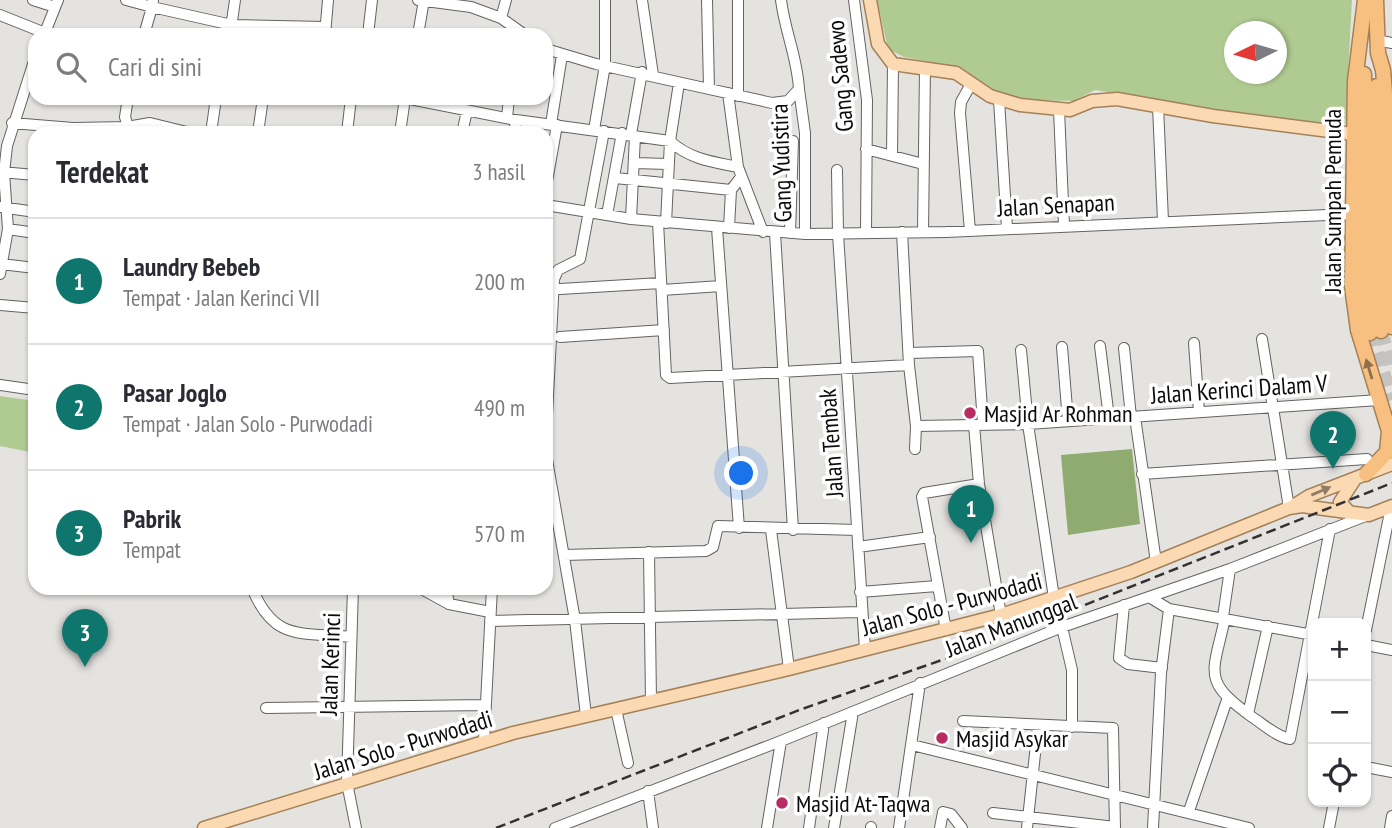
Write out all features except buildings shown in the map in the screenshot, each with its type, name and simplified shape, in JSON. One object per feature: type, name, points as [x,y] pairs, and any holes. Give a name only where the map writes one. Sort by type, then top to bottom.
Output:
[{"type":"highway","name":"Jalan Sumpah Pemuda","points":[[1361,476],[1382,460],[1389,441],[1388,425],[1358,330],[1352,286],[1351,214],[1356,67],[1365,0]]},
{"type":"highway","points":[[1376,0],[1382,45],[1389,168],[1385,327]]},
{"type":"highway","points":[[1362,27],[1363,289],[1385,327]]},
{"type":"highway","points":[[1382,45],[1372,236],[1374,290],[1385,327]]},
{"type":"main road","points":[[870,0],[878,44],[892,64],[956,73],[999,100],[1059,110],[1104,99],[1353,134]]},
{"type":"main road","name":"Jalan Solo - Purwodadi","points":[[204,828],[484,741],[789,669],[1001,615],[1156,562],[1289,508],[1309,496],[1392,464]]},
{"type":"main road","points":[[1350,513],[1343,509],[1341,497],[1361,476]]},
{"type":"main road","name":"Jalan Solo - Purwodadi","points":[[1289,508],[1302,506],[1369,515]]},
{"type":"main road","name":"Jalan Manunggal","points":[[1369,515],[1392,506]]},
{"type":"street","points":[[33,0],[56,4],[46,28]]},
{"type":"street","points":[[231,28],[235,0]]},
{"type":"street","points":[[325,28],[328,0]]},
{"type":"street","points":[[370,28],[372,0]]},
{"type":"street","points":[[419,28],[422,0],[471,7],[501,18],[513,28]]},
{"type":"street","points":[[501,18],[506,0]]},
{"type":"street","points":[[553,298],[554,279],[558,270],[580,259],[599,130],[605,65],[605,0]]},
{"type":"street","points":[[642,0],[653,75]]},
{"type":"street","points":[[707,0],[709,88]]},
{"type":"street","points":[[738,0],[733,95],[739,172],[769,233],[784,372],[793,530]]},
{"type":"street","name":"Gang Yudistira","points":[[781,0],[783,22],[796,56],[805,133],[806,234]]},
{"type":"street","name":"Gang Sadewo","points":[[854,0],[867,100],[866,233]]},
{"type":"street","points":[[132,1],[153,4],[225,28]]},
{"type":"street","points":[[146,28],[153,4]]},
{"type":"street","points":[[0,15],[30,28]]},
{"type":"street","points":[[553,52],[777,104],[793,97],[799,89]]},
{"type":"street","points":[[553,133],[562,55]]},
{"type":"street","points":[[892,64],[892,155]]},
{"type":"street","points":[[923,232],[925,68]]},
{"type":"street","points":[[607,215],[629,134],[642,72]]},
{"type":"street","points":[[28,78],[12,123],[2,172],[3,207],[8,229],[0,269],[28,268]]},
{"type":"street","points":[[679,83],[662,222],[666,375],[670,379],[909,365]]},
{"type":"street","points":[[970,231],[960,113],[961,102],[971,84]]},
{"type":"street","points":[[999,100],[1007,228]]},
{"type":"street","points":[[128,105],[128,126]]},
{"type":"street","points":[[212,126],[215,105]]},
{"type":"street","points":[[259,126],[262,105]]},
{"type":"street","points":[[348,126],[350,105]]},
{"type":"street","points":[[401,126],[404,105]]},
{"type":"street","points":[[438,105],[512,119],[670,141],[676,147],[703,160],[739,172]]},
{"type":"street","points":[[510,105],[513,126]]},
{"type":"street","points":[[1158,106],[1163,221]]},
{"type":"street","points":[[1059,110],[1064,226]]},
{"type":"street","points":[[464,126],[467,111]]},
{"type":"street","points":[[12,123],[62,126]]},
{"type":"street","points":[[141,126],[150,123],[162,126]]},
{"type":"street","points":[[629,134],[634,163],[631,219]]},
{"type":"street","points":[[790,233],[793,141]]},
{"type":"street","points":[[866,149],[923,164]]},
{"type":"street","points":[[634,163],[668,164]]},
{"type":"street","name":"Jalan Tembak","points":[[837,170],[838,234],[864,650]]},
{"type":"street","points":[[2,172],[28,174]]},
{"type":"street","points":[[729,228],[731,190],[739,172]]},
{"type":"street","points":[[615,178],[731,190]]},
{"type":"street","name":"Jalan Senapan","points":[[553,206],[631,219],[769,233],[806,234],[970,231],[1351,214]]},
{"type":"street","points":[[3,207],[28,211]]},
{"type":"street","points":[[717,228],[730,375],[739,528]]},
{"type":"street","points":[[8,229],[28,232]]},
{"type":"street","points":[[902,232],[909,365],[916,426],[915,449]]},
{"type":"street","points":[[560,289],[721,286]]},
{"type":"street","points":[[0,305],[28,307]]},
{"type":"street","points":[[560,337],[664,330]]},
{"type":"street","points":[[1262,339],[1280,467],[1289,508]]},
{"type":"street","points":[[1194,342],[1199,412]]},
{"type":"street","points":[[1100,346],[1109,418]]},
{"type":"street","points":[[1062,347],[1068,421]]},
{"type":"street","points":[[1124,348],[1156,562]]},
{"type":"street","points":[[1021,350],[1028,424],[1054,598]]},
{"type":"street","points":[[909,354],[978,351],[979,484],[1001,615]]},
{"type":"street","points":[[0,385],[28,389]]},
{"type":"street","name":"Jalan Kerinci Dalam V","points":[[916,426],[1028,424],[1379,400]]},
{"type":"street","points":[[1142,474],[1280,467],[1367,459]]},
{"type":"street","points":[[946,630],[922,497],[924,493],[979,484]]},
{"type":"street","points":[[1369,618],[1392,506]]},
{"type":"street","points":[[553,515],[564,555],[575,620],[586,716]]},
{"type":"street","name":"Jalan Manunggal","points":[[555,828],[578,823],[648,791],[781,741],[1062,627],[1230,569],[1369,515]]},
{"type":"street","points":[[564,555],[709,550],[716,527],[857,530]]},
{"type":"street","points":[[1314,618],[1330,529]]},
{"type":"street","points":[[771,530],[789,669]]},
{"type":"street","points":[[858,547],[930,537]]},
{"type":"street","points":[[649,552],[651,701]]},
{"type":"street","points":[[1230,569],[1214,675],[1217,687],[1227,700],[1290,739],[1308,650]]},
{"type":"street","points":[[860,592],[937,586]]},
{"type":"street","points":[[255,595],[260,608],[283,630],[351,637]]},
{"type":"street","name":"Jalan Kerinci","points":[[354,595],[346,783],[356,828]]},
{"type":"street","points":[[433,595],[449,604],[490,617],[575,620],[861,612]]},
{"type":"street","points":[[447,595],[449,604]]},
{"type":"street","points":[[484,741],[492,595]]},
{"type":"street","points":[[1149,597],[1169,609],[1308,634]]},
{"type":"street","points":[[1124,605],[1119,658],[1128,664],[1162,668]]},
{"type":"street","points":[[1153,828],[1152,802],[1169,609]]},
{"type":"street","points":[[1248,714],[1268,626]]},
{"type":"street","points":[[1062,627],[1072,670],[1072,727]]},
{"type":"street","points":[[1371,646],[1392,650]]},
{"type":"street","points":[[899,828],[920,683]]},
{"type":"street","points":[[1189,811],[1227,700]]},
{"type":"street","points":[[266,708],[484,705]]},
{"type":"street","points":[[616,709],[628,763]]},
{"type":"street","points":[[834,828],[853,712]]},
{"type":"street","points":[[963,721],[1113,728],[1115,827],[993,813]]},
{"type":"street","points":[[809,828],[824,723]]},
{"type":"street","points":[[1027,828],[1038,726]]},
{"type":"street","points":[[767,828],[781,741]]},
{"type":"street","points":[[912,745],[1189,811],[1247,828]]},
{"type":"street","points":[[1371,768],[1392,772]]},
{"type":"street","points":[[648,791],[653,828]]},
{"type":"street","points":[[1329,828],[1333,807]]},
{"type":"street","points":[[940,828],[943,812],[951,814],[962,828]]},
{"type":"street","points":[[1390,828],[1392,816]]},
{"type":"green space","points":[[877,0],[1352,0],[1345,130],[1095,90],[1073,101],[1029,100],[988,91],[975,84],[963,70],[956,67],[904,57],[888,49]]},
{"type":"green space","points":[[0,396],[28,400],[28,452],[0,446]]},
{"type":"green space","points":[[1132,449],[1140,524],[1068,535],[1061,455]]},
{"type":"tunnel","points":[[1381,331],[1392,371]]},
{"type":"tunnel","points":[[1370,333],[1392,400]]},
{"type":"railway","points":[[496,828],[802,709],[979,647],[1392,483]]},
{"type":"place","name":"Masjid Ar Rohman","points":[[970,413]]},
{"type":"place","name":"Pasar Joglo","points":[[1333,469]]},
{"type":"place","name":"Laundry Bebeb","points":[[971,543]]},
{"type":"place","name":"Pabrik","points":[[85,667]]},
{"type":"place","name":"Masjid Asykar","points":[[942,738]]},
{"type":"place","name":"Masjid At-Taqwa","points":[[782,803]]}]
